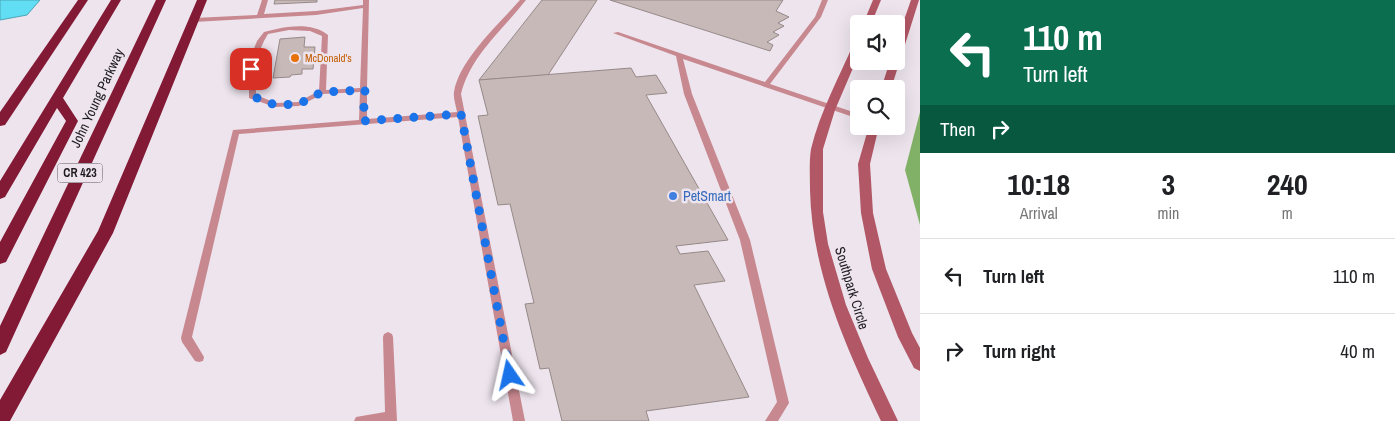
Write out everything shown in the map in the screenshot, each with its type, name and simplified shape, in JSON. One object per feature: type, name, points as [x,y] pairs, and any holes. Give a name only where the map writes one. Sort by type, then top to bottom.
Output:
[{"type":"highway","points":[[0,122],[83,0]]},
{"type":"highway","name":"John Young Parkway","points":[[0,193],[116,0]]},
{"type":"highway","name":"John Young Parkway","points":[[0,346],[161,0]]},
{"type":"highway","points":[[0,419],[105,233],[202,0]]},
{"type":"highway","points":[[0,257],[72,121],[57,98]]},
{"type":"street","points":[[871,15],[877,0]]},
{"type":"street","points":[[905,33],[916,0]]},
{"type":"street","name":"Southpark Circle","points":[[850,64],[817,149],[815,200],[824,258],[847,331],[890,421]]},
{"type":"street","points":[[872,135],[864,164],[867,213],[879,269],[906,337],[920,363]]},
{"type":"lane","points":[[260,16],[265,0]]},
{"type":"lane","points":[[519,421],[458,94],[459,82],[467,66],[522,0]]},
{"type":"lane","points":[[766,85],[818,17],[825,0]]},
{"type":"lane","points":[[194,20],[316,13],[366,3],[363,121]]},
{"type":"lane","points":[[315,28],[316,13]]},
{"type":"lane","points":[[322,92],[325,35],[315,28],[296,28],[266,33],[257,44],[251,69],[252,96],[275,105],[299,104],[322,92],[365,90]]},
{"type":"lane","points":[[616,33],[850,114]]},
{"type":"lane","points":[[679,54],[688,94],[745,240],[783,403],[771,421]]},
{"type":"lane","points":[[198,358],[186,338],[236,132],[461,114]]},
{"type":"lane","points":[[360,421],[391,419],[388,337]]},
{"type":"green space","points":[[920,112],[920,225],[905,170]]},
{"type":"water","points":[[0,0],[40,0],[27,15],[0,20]]},
{"type":"building","points":[[275,0],[317,0],[317,2],[274,4]]},
{"type":"building","points":[[542,0],[597,0],[548,75],[479,80]]},
{"type":"building","points":[[610,0],[783,0],[776,11],[789,17],[778,23],[784,26],[773,32],[779,35],[767,42],[773,45],[770,51]]},
{"type":"building","name":"McDonald's","points":[[305,37],[304,47],[315,47],[313,69],[302,69],[302,74],[291,75],[290,77],[273,78],[280,39]]},
{"type":"building","points":[[631,68],[636,77],[656,75],[667,93],[646,95],[728,240],[676,246],[680,254],[708,251],[725,281],[694,285],[749,397],[646,411],[649,421],[562,421],[549,368],[540,369],[525,304],[534,303],[510,204],[498,205],[478,116],[488,115],[479,80]]},
{"type":"place","name":"McDonald's","points":[[295,58]]},
{"type":"place","name":"PetSmart","points":[[673,196]]},
{"type":"route","points":[[251,69],[252,96],[275,105],[299,104],[322,92],[365,90],[363,121],[461,114],[510,375]]}]
